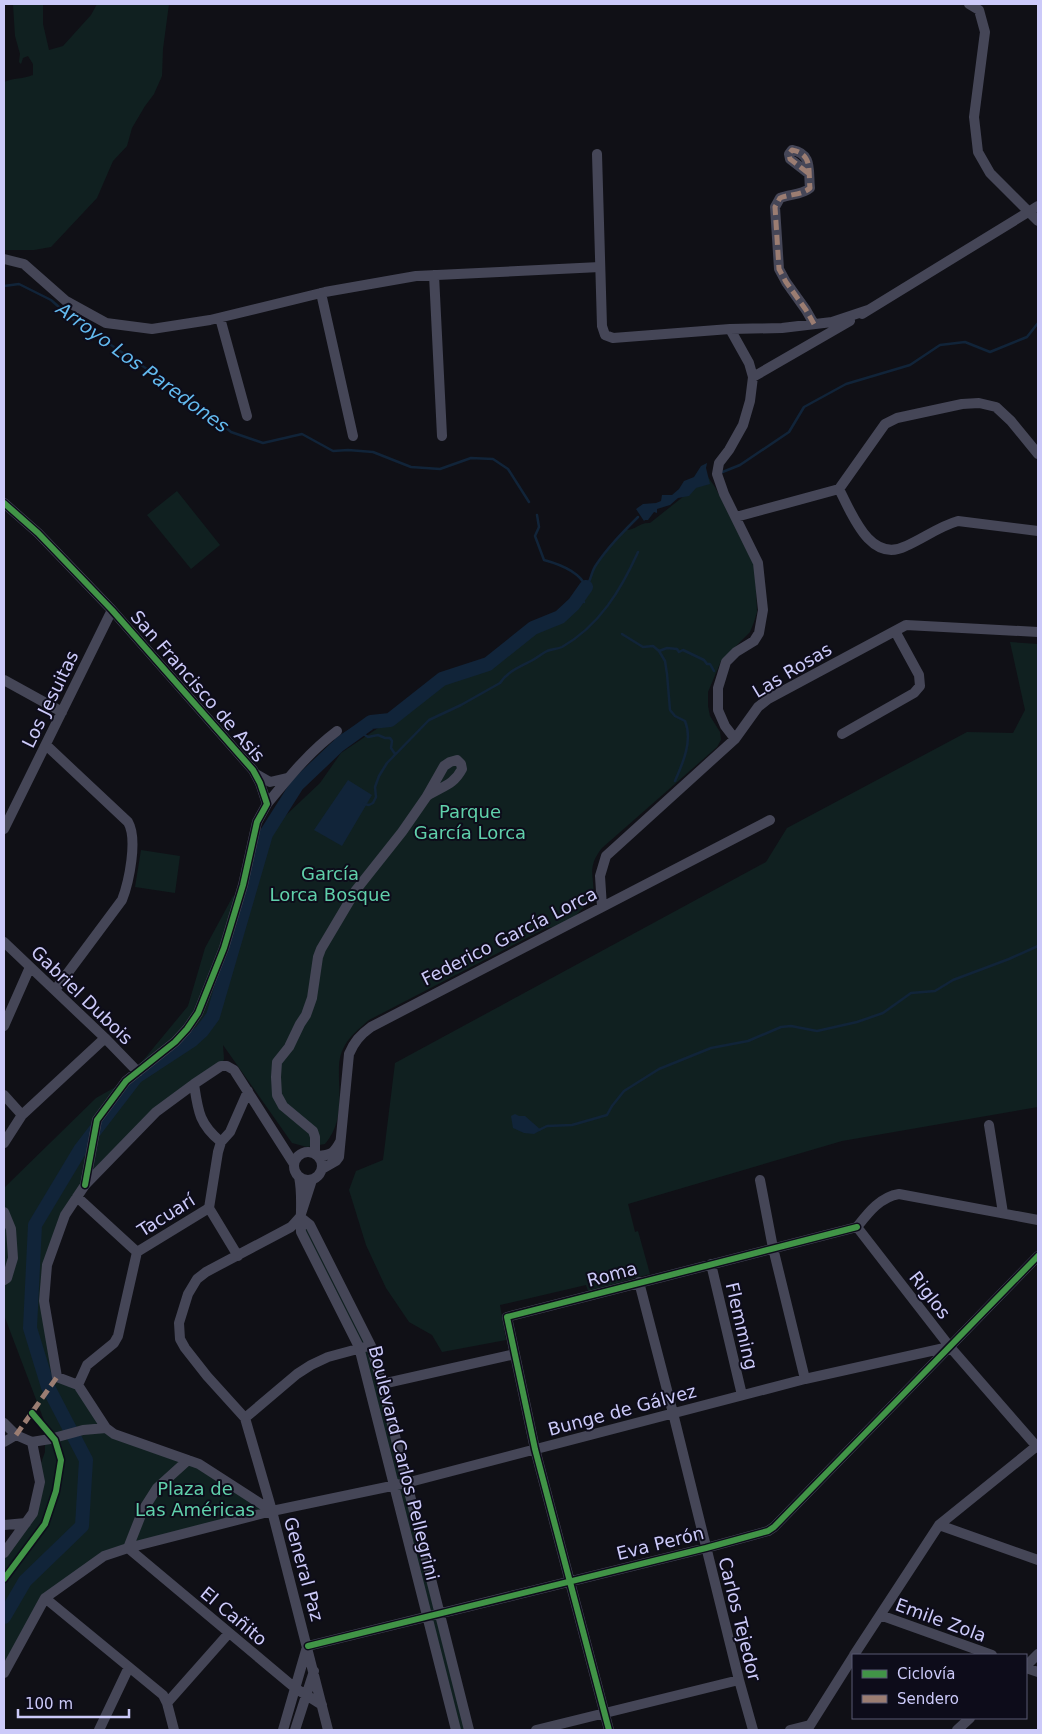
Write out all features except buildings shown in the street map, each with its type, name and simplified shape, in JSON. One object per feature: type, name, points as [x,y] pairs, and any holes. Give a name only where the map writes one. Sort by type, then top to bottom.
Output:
[{"type":"street","points":[[969,4],[979,10],[985,32],[974,118],[978,152],[990,173],[1034,209],[1038,221]]},
{"type":"street","points":[[597,154],[602,326],[605,334],[613,338],[730,329],[782,328],[832,322],[868,310]]},
{"type":"street","points":[[808,173],[810,188],[804,193],[791,194],[780,198],[775,207],[779,269],[814,324]]},
{"type":"street","points":[[753,377],[868,310],[1034,209]]},
{"type":"street","points":[[4,259],[24,264],[66,301],[106,323],[152,329],[220,318],[321,293],[416,276],[600,267]]},
{"type":"street","points":[[434,275],[442,436]]},
{"type":"street","points":[[321,293],[352,436]]},
{"type":"street","points":[[220,318],[247,416]]},
{"type":"street","points":[[730,329],[749,364],[753,377],[750,401],[743,425],[729,450],[719,463],[717,474],[724,494],[758,563],[763,610],[759,633],[754,641],[736,652],[726,662],[718,688],[718,710],[725,726],[735,739]]},
{"type":"street","points":[[736,518],[839,489],[885,424],[898,418],[962,404],[979,403],[996,407],[1011,421],[1038,454]]},
{"type":"street","points":[[839,489],[862,532],[871,543],[893,551],[905,547],[950,523],[958,521],[1038,531]]},
{"type":"street","name":"San Francisco de Asis","points":[[4,503],[38,532],[186,692],[255,773],[260,782],[266,804]]},
{"type":"street","name":"Los Jesuitas","points":[[4,829],[112,610]]},
{"type":"street","name":"Las Rosas","points":[[602,907],[600,876],[606,856],[735,739],[758,707],[768,699],[906,625],[1038,632]]},
{"type":"street","points":[[842,734],[914,693],[920,686],[919,675],[895,631]]},
{"type":"street","points":[[4,680],[62,712]]},
{"type":"street","points":[[85,1185],[97,1120],[126,1081],[175,1042],[198,1013],[224,948],[243,886],[257,822],[266,804],[299,764],[318,745],[337,731]]},
{"type":"street","points":[[46,746],[128,822],[133,837],[122,900],[55,990]]},
{"type":"street","points":[[322,1169],[323,1165],[317,1155],[313,1131],[283,1106],[277,1094],[277,1062],[289,1047],[306,1015],[312,998],[318,957],[321,949],[356,890],[402,832],[427,796],[444,766],[457,760],[461,764],[462,769],[457,779],[427,796]]},
{"type":"street","name":"San Francisco de Asis","points":[[255,773],[270,782],[287,778]]},
{"type":"street","name":"Federico García Lorca","points":[[300,1217],[312,1180],[318,1177],[322,1169],[336,1161],[339,1157],[349,1054],[354,1042],[363,1033],[371,1027],[770,820]]},
{"type":"street","name":"Gabriel Dubois","points":[[4,942],[138,1072]]},
{"type":"street","points":[[4,1026],[30,966]]},
{"type":"street","points":[[4,1143],[22,1115],[105,1038]]},
{"type":"street","points":[[272,1511],[199,1464],[114,1434],[106,1428],[78,1385],[57,1377],[44,1301],[48,1265],[65,1215],[85,1185],[156,1112],[221,1066],[227,1066],[234,1070],[294,1164],[295,1172],[305,1180],[312,1180]]},
{"type":"street","points":[[194,1084],[202,1122],[209,1133],[221,1142]]},
{"type":"street","name":"Tacuarí","points":[[78,1385],[87,1365],[114,1343],[118,1336],[137,1252],[209,1208],[221,1142],[230,1132],[248,1092]]},
{"type":"street","points":[[4,1095],[22,1115]]},
{"type":"street","points":[[990,1125],[1003,1212]]},
{"type":"street","points":[[294,1164],[296,1158],[310,1152],[317,1155],[330,1155],[336,1150],[342,1138]]},
{"type":"street","points":[[299,1177],[301,1196],[300,1217],[292,1228],[206,1272],[197,1279],[188,1294],[179,1323],[180,1339],[185,1348],[245,1418],[304,1370],[328,1358],[359,1347],[371,1346]]},
{"type":"street","points":[[760,1180],[805,1379]]},
{"type":"street","points":[[857,1227],[867,1213],[885,1198],[899,1194],[1038,1220]]},
{"type":"street","points":[[77,1197],[137,1252]]},
{"type":"street","points":[[209,1208],[238,1256]]},
{"type":"street","points":[[4,1212],[11,1229],[13,1258],[7,1278],[4,1280]]},
{"type":"street","name":"Boulevard Carlos Pellegrini","points":[[300,1217],[310,1225],[371,1346],[469,1730]]},
{"type":"street","name":"Boulevard Carlos Pellegrini","points":[[300,1217],[301,1232],[359,1347],[456,1730]]},
{"type":"street","name":"Roma","points":[[609,1730],[535,1449],[507,1316],[857,1227]]},
{"type":"street","name":"Riglos","points":[[857,1227],[950,1347],[1038,1447]]},
{"type":"street","name":"Eva Perón","points":[[308,1646],[768,1531],[1038,1258]]},
{"type":"street","name":"Flemming","points":[[711,1264],[742,1395]]},
{"type":"street","name":"Carlos Tejedor","points":[[639,1282],[753,1730]]},
{"type":"street","name":"Bunge de Gálvez","points":[[45,1598],[104,1556],[128,1548],[272,1511],[406,1482],[805,1379],[950,1347]]},
{"type":"street","points":[[382,1384],[515,1354]]},
{"type":"street","name":"General Paz","points":[[245,1418],[308,1646],[328,1730]]},
{"type":"street","points":[[4,1423],[16,1435],[32,1442],[83,1430],[106,1428]]},
{"type":"street","points":[[4,1442],[16,1435]]},
{"type":"street","points":[[4,1553],[33,1513],[40,1482],[32,1442]]},
{"type":"street","points":[[855,1654],[939,1525],[1038,1447]]},
{"type":"street","points":[[128,1548],[144,1510],[157,1488],[188,1460]]},
{"type":"street","points":[[4,1525],[26,1523]]},
{"type":"street","points":[[939,1525],[1038,1560]]},
{"type":"street","name":"El Cañito","points":[[128,1548],[295,1688],[322,1705]]},
{"type":"street","points":[[4,1673],[45,1598],[163,1695],[174,1730]]},
{"type":"street","name":"Emile Zola","points":[[880,1615],[989,1654]]},
{"type":"street","points":[[167,1703],[229,1634]]},
{"type":"street","points":[[283,1730],[308,1646]]},
{"type":"street","points":[[1027,1666],[1038,1654]]},
{"type":"street","points":[[790,1730],[809,1728],[852,1659]]},
{"type":"street","points":[[99,1730],[129,1667]]},
{"type":"street","points":[[295,1730],[314,1671]]},
{"type":"street","points":[[536,1730],[739,1680]]},
{"type":"green space","points":[[13,4],[43,4],[43,24],[49,50],[63,46],[91,15],[97,4],[169,4],[163,49],[162,76],[154,94],[132,128],[127,146],[113,161],[97,198],[51,247],[34,250],[4,250],[4,82],[33,75],[33,64],[28,56],[23,58],[21,64],[19,62],[20,54],[15,36]]},
{"type":"green space","name":"Parque García Lorca","points":[[708,477],[755,565],[757,612],[750,632],[721,661],[708,692],[710,716],[720,732],[721,740],[717,747],[602,848],[593,863],[593,894],[589,904],[572,918],[557,926],[546,928],[369,1020],[358,1030],[345,1045],[341,1053],[337,1122],[325,1144],[307,1147],[292,1143],[223,1045],[224,1059],[221,1066],[156,1112],[69,1210],[41,1281],[57,1377],[77,1386],[107,1434],[188,1460],[272,1511],[126,1546],[41,1595],[4,1670],[4,1553],[37,1509],[41,1463],[45,1452],[45,1423],[4,1315],[4,1188],[96,1098],[126,1081],[188,1006],[205,948],[233,896],[246,903],[246,918],[266,834],[320,783],[341,753],[390,720],[442,679],[488,664],[533,628],[560,617],[574,604],[589,585],[594,568],[609,547],[625,530],[650,523]]},
{"type":"green space","points":[[177,491],[220,545],[191,569],[147,515]]},
{"type":"green space","points":[[1010,642],[1038,644],[1038,1107],[842,1141],[628,1204],[635,1232],[638,1231],[650,1274],[588,1291],[586,1285],[500,1305],[506,1340],[442,1352],[432,1335],[409,1322],[386,1288],[366,1245],[349,1190],[356,1171],[383,1160],[395,1063],[766,862],[787,828],[967,732],[1013,733],[1025,710]]},
{"type":"green space","points":[[141,850],[180,856],[175,893],[135,887]]},
{"type":"green space","points":[[300,1217],[371,1346],[469,1730],[455,1730],[359,1347],[301,1232]]},
{"type":"water","points":[[707,463],[706,468],[710,484],[696,488],[689,496],[678,498],[670,505],[657,509],[657,513],[654,512],[648,520],[644,521],[636,509],[643,504],[661,501],[662,495],[672,495],[684,481],[694,477],[701,466]]},
{"type":"water","points":[[368,717],[373,727],[342,749],[334,739]]},
{"type":"water","points":[[348,780],[372,795],[342,846],[314,830]]},
{"type":"water","points":[[515,1114],[525,1116],[541,1130],[534,1134],[524,1133],[513,1128],[511,1116]]},
{"type":"waterway","name":"Arroyo Los Paredones","points":[[4,286],[19,284],[51,300],[75,321],[195,401],[231,432],[263,443],[302,434],[333,451],[373,452],[411,467],[440,469],[471,458],[493,459],[508,469],[529,502]]},
{"type":"waterway","points":[[720,473],[740,465],[789,432],[804,407],[846,384],[910,365],[940,345],[965,342],[990,352],[1027,337],[1038,323]]},
{"type":"waterway","name":"Arroyo Los Paredones","points":[[537,515],[539,527],[535,536],[544,560],[562,566],[574,573],[586,587]]},
{"type":"waterway","points":[[586,587],[594,568],[601,558],[638,517]]},
{"type":"waterway","points":[[364,804],[369,805],[373,803],[376,797],[375,787],[387,763],[429,720],[500,683],[514,670],[547,651],[562,647],[587,629],[608,606],[638,552]]},
{"type":"waterway","points":[[4,1617],[25,1581],[82,1526],[86,1460],[48,1387],[30,1328],[35,1225],[80,1150],[136,1077],[191,1041],[202,1031],[213,1016],[266,834],[297,785],[339,745],[371,722],[390,720],[442,679],[488,664],[533,628],[560,617],[574,604],[586,587]]},
{"type":"waterway","points":[[574,604],[580,601],[584,602]]},
{"type":"waterway","points":[[622,634],[643,647],[653,646],[659,651],[667,648],[677,649],[679,652],[683,650],[710,664],[714,671]]},
{"type":"waterway","points":[[659,651],[665,661],[670,710],[675,716],[685,721],[688,736],[686,751],[675,781]]},
{"type":"waterway","points":[[360,732],[368,737],[378,735],[390,738],[392,741],[391,748],[395,754]]},
{"type":"waterway","points":[[539,1130],[547,1126],[572,1125],[607,1115],[624,1091],[659,1069],[711,1048],[748,1041],[781,1027],[791,1026],[817,1031],[857,1022],[883,1013],[911,993],[935,991],[953,980],[1038,946]]},
{"type":"marked path","points":[[808,173],[790,159],[789,154],[792,150],[799,152],[806,159],[809,169],[810,188],[803,192],[780,198],[775,207],[779,269],[814,324]]},
{"type":"marked path","points":[[16,1435],[57,1377]]},
{"type":"cycle path","points":[[4,503],[38,533],[112,610],[253,770],[260,783],[267,804],[257,822],[243,885],[224,948],[198,1013],[175,1042],[126,1081],[97,1120],[85,1185]]},
{"type":"cycle path","points":[[609,1730],[535,1449],[507,1317],[857,1227]]},
{"type":"cycle path","points":[[308,1646],[768,1531],[1038,1256]]},
{"type":"cycle path","points":[[4,1579],[45,1524],[56,1491],[61,1460],[55,1440],[32,1413]]},
{"type":"park label","name":"García Lorca Bosque","points":[[330,883]]},
{"type":"park label","name":"Plaza de Las Américas","points":[[195,1498]]}]
